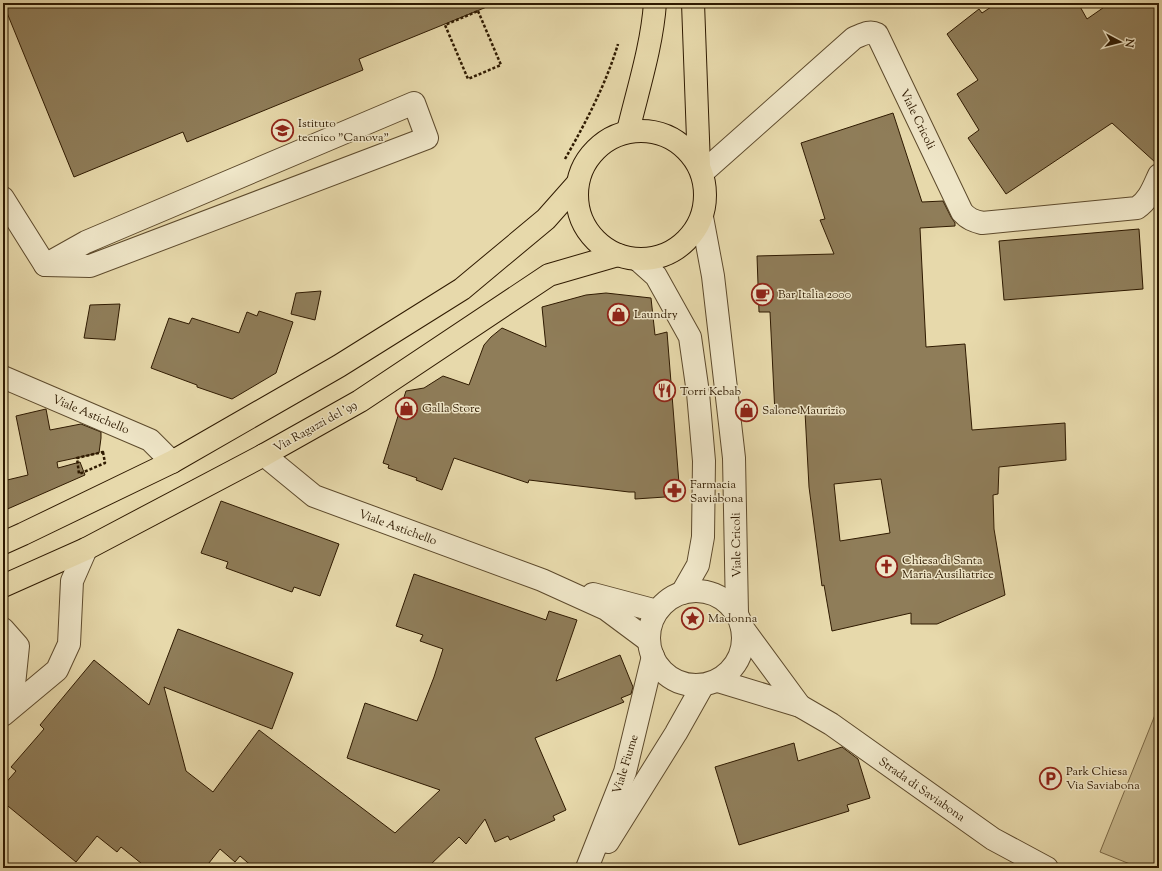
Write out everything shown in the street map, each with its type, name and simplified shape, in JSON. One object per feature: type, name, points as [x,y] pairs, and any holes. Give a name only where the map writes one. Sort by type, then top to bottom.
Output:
[{"type":"main road","points":[[628,131],[645,64],[655,3]]},
{"type":"main road","name":"Viale Cricoli","points":[[693,3],[700,169],[705,188],[705,203],[702,217],[691,235],[676,249],[657,257],[627,257],[599,244],[585,226],[578,206],[578,184],[584,166],[595,150],[610,138],[628,131],[649,131],[669,136],[687,148],[700,169]]},
{"type":"main road","points":[[3,543],[172,462],[339,366],[462,289],[546,219],[578,184]]},
{"type":"main road","name":"Via Ragazzi del '99","points":[[3,586],[86,549],[264,455],[360,401],[550,275],[627,257]]},
{"type":"street","name":"Viale Cricoli","points":[[700,169],[854,38],[872,32],[877,34],[962,212],[970,220],[982,223],[1137,208],[1143,204],[1150,195],[1159,175]]},
{"type":"street","points":[[414,103],[427,138],[90,266],[45,266],[86,242],[414,103]]},
{"type":"street","points":[[3,198],[45,266]]},
{"type":"street","name":"Viale Cricoli","points":[[702,217],[713,276],[734,458],[740,620]]},
{"type":"street","name":"Viale Cricoli","points":[[627,257],[656,276],[690,337],[698,393],[704,461],[703,537],[698,566],[682,592]]},
{"type":"street","name":"Viale Astichello","points":[[3,376],[150,440],[172,462]]},
{"type":"street","name":"Viale Astichello","points":[[264,455],[314,496],[542,580],[606,609],[651,648]]},
{"type":"street","points":[[3,715],[56,670],[69,644],[72,581],[86,549]]},
{"type":"street","name":"Viale Astichello","points":[[542,580],[657,611]]},
{"type":"street","points":[[698,590],[713,593],[727,601],[740,620],[744,643],[739,658],[731,671],[711,683],[688,685],[672,680],[661,670],[651,648],[650,625],[657,611],[668,600],[682,592],[698,590]]},
{"type":"street","name":"Strada di Saviabona","points":[[740,620],[800,706]]},
{"type":"street","points":[[3,629],[18,646],[14,685],[3,710]]},
{"type":"street","name":"Viale Fiume","points":[[587,868],[625,772],[651,648]]},
{"type":"street","name":"Strada di Saviabona","points":[[711,683],[800,706],[830,724],[993,839],[1046,868]]},
{"type":"street","name":"Viale Fiume","points":[[592,868],[676,733],[711,683]]},
{"type":"path","points":[[478,11],[501,65],[468,79],[445,25],[478,11]]},
{"type":"path","points":[[562,164],[586,123],[613,62],[620,40]]},
{"type":"path","points":[[103,452],[105,462],[79,474],[77,458],[103,452]]},
{"type":"path","points":[[98,470],[111,463]]},
{"type":"shaded area","points":[[1159,705],[1159,868],[1140,868],[1100,852]]},
{"type":"building","points":[[3,3],[494,4],[359,59],[363,70],[187,142],[183,132],[74,177]]},
{"type":"building","points":[[997,3],[1078,3],[1087,19],[1110,3],[1159,3],[1159,163],[1156,163],[1112,123],[1006,194],[968,138],[979,130],[957,94],[978,80],[947,34],[979,9],[982,13]]},
{"type":"building","points":[[893,113],[922,202],[943,201],[955,223],[955,226],[920,228],[926,347],[965,344],[972,430],[1065,423],[1066,460],[999,467],[998,494],[993,495],[994,529],[1005,595],[937,624],[911,624],[911,613],[832,631],[824,585],[822,586],[809,487],[805,412],[775,414],[770,312],[759,312],[757,256],[834,254],[820,220],[825,219],[801,143]],"holes":[[[881,479],[890,533],[840,541],[834,484]]]},
{"type":"building","points":[[1139,229],[1143,289],[1004,300],[999,241]]},
{"type":"building","points":[[321,291],[315,320],[291,314],[296,293]]},
{"type":"building","points":[[606,293],[651,298],[655,335],[667,332],[680,496],[635,499],[635,492],[529,480],[528,483],[454,458],[442,490],[416,480],[417,478],[388,468],[389,465],[383,463],[406,391],[424,388],[443,376],[469,385],[484,345],[502,328],[546,347],[542,307],[586,295]]},
{"type":"building","points":[[120,304],[115,340],[84,338],[90,305]]},
{"type":"building","points":[[259,311],[293,322],[276,373],[232,399],[197,387],[197,385],[151,368],[169,318],[189,324],[192,318],[239,333],[247,312],[257,316]]},
{"type":"building","points":[[46,409],[50,430],[81,424],[101,432],[99,453],[57,462],[58,468],[80,462],[85,475],[3,511],[3,481],[28,475],[16,416]]},
{"type":"building","points":[[221,501],[339,544],[320,596],[294,587],[292,592],[226,568],[228,562],[201,553]]},
{"type":"building","points":[[414,574],[546,620],[549,611],[577,620],[556,681],[620,655],[633,687],[631,694],[621,698],[624,702],[535,738],[566,810],[553,816],[555,820],[510,840],[508,836],[495,842],[485,819],[466,844],[459,837],[427,868],[254,868],[240,856],[235,862],[220,849],[205,868],[147,868],[121,847],[117,852],[97,836],[76,862],[3,802],[3,786],[16,771],[11,767],[44,729],[40,725],[94,660],[149,705],[178,629],[293,673],[272,729],[164,687],[186,771],[213,792],[259,730],[395,833],[440,790],[347,758],[365,703],[417,721],[434,677],[443,649],[420,641],[423,635],[396,626]]},
{"type":"building","points":[[794,743],[798,761],[842,747],[858,759],[870,798],[847,805],[849,811],[739,845],[715,767]]},
{"type":"place","name":"Istituto tecnico \"Canova\"","points":[[282,130]]},
{"type":"place","name":"Bar Italia 2000","points":[[762,294]]},
{"type":"place","name":"Laundry","points":[[619,314]]},
{"type":"place","name":"Torri Kebab","points":[[665,391]]},
{"type":"place","name":"Galla Store","points":[[407,408]]},
{"type":"place","name":"Salone Maurizio","points":[[747,410]]},
{"type":"place","name":"Farmacia Saviabona","points":[[675,491]]},
{"type":"place","name":"Chiesa di Santa Maria Ausiliatrice","points":[[886,567]]},
{"type":"place","name":"Madonna","points":[[693,618]]},
{"type":"place","name":"Park Chiesa Via Saviabona","points":[[1051,778]]}]
